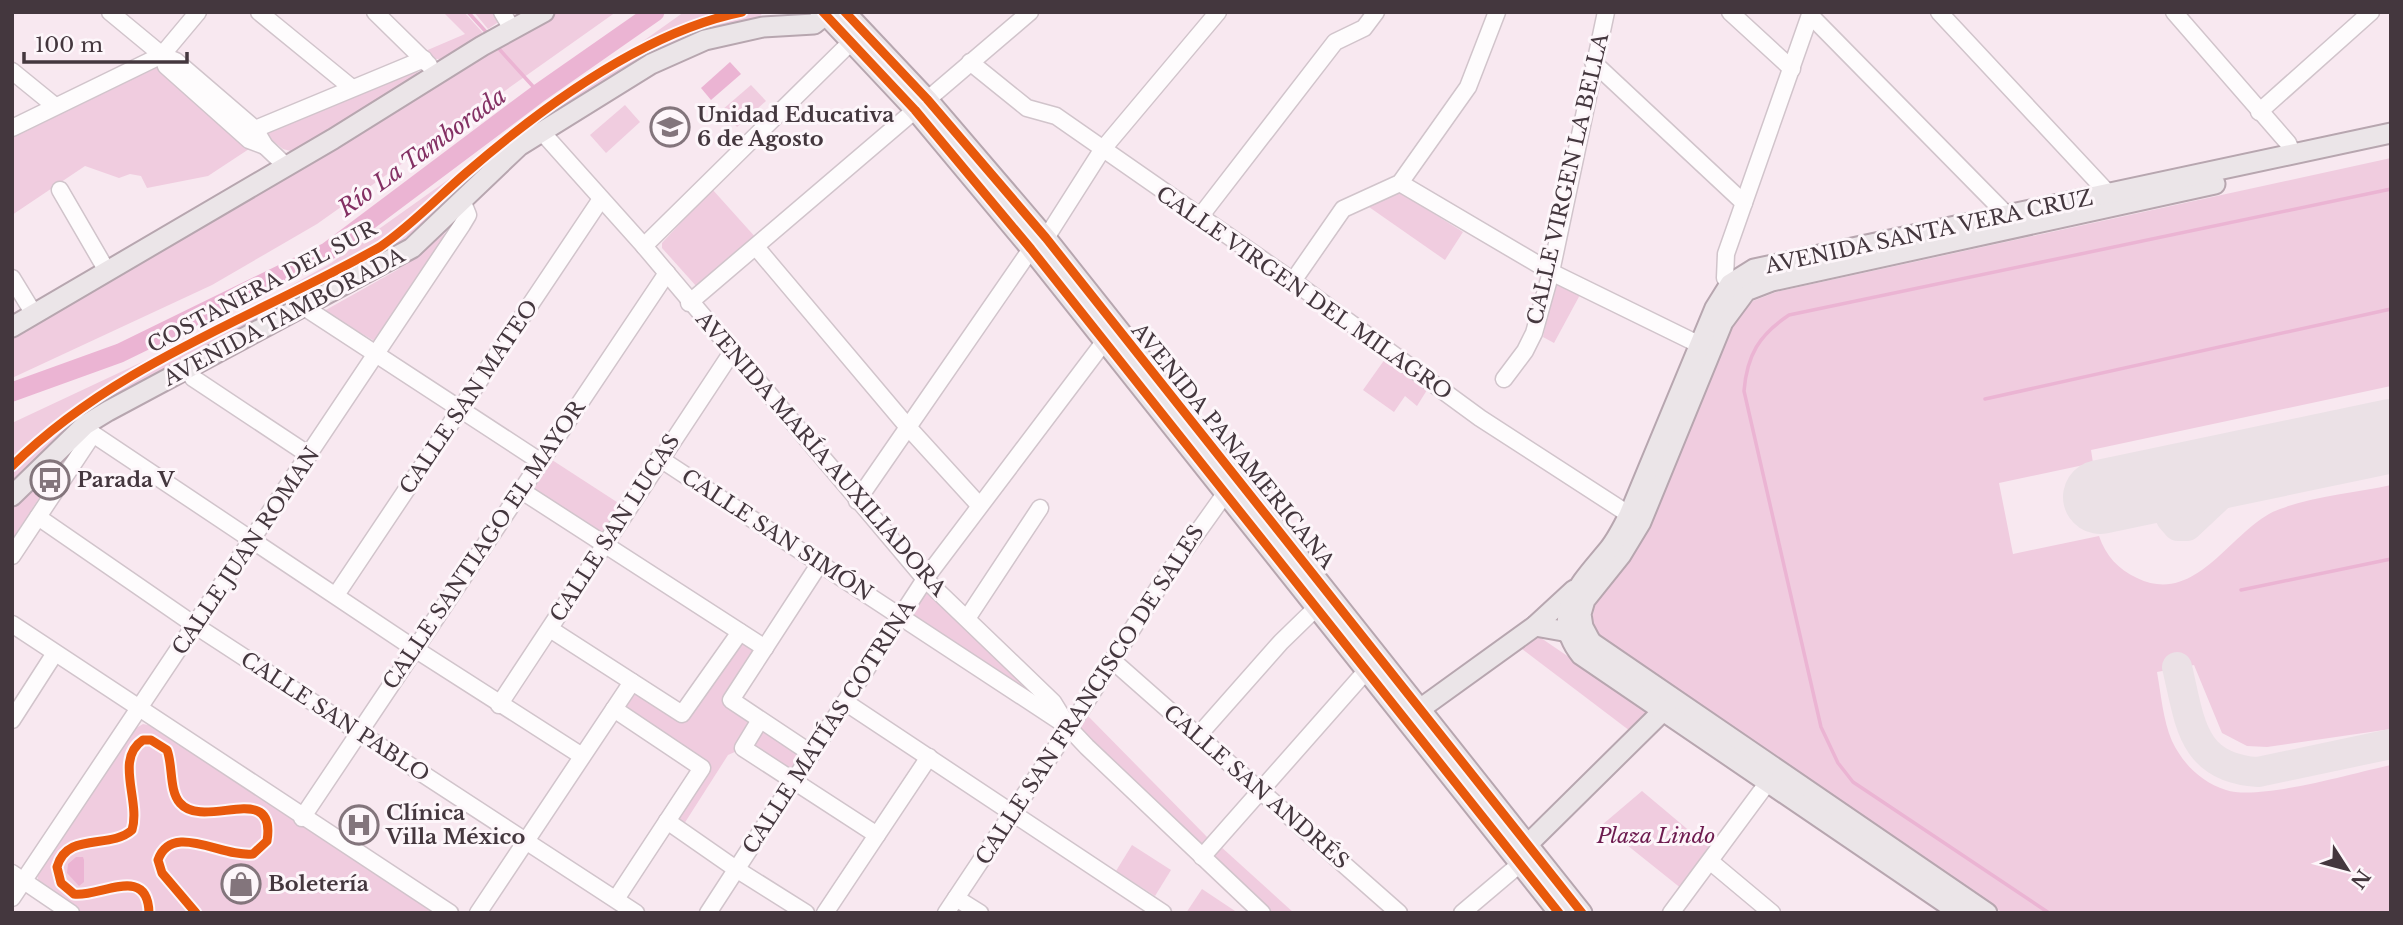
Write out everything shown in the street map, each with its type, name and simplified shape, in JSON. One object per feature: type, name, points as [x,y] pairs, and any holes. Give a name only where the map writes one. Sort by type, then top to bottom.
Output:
[{"type":"main road","points":[[12,327],[437,75],[507,20],[544,12]]},
{"type":"main road","name":"AVENIDA TAMBORADA","points":[[12,496],[89,430],[187,369],[412,248],[501,160],[597,95],[680,50],[705,40],[803,12]]},
{"type":"main road","name":"AVENIDA TAMBORADA","points":[[770,22],[814,24],[830,13]]},
{"type":"main road","name":"AVENIDA PANAMERICANA","points":[[830,13],[851,42],[921,105]]},
{"type":"main road","name":"AVENIDA PANAMERICANA","points":[[830,13],[921,105],[1038,244],[1373,664],[1521,855],[1582,913]]},
{"type":"main road","name":"AVENIDA SANTA VERA CRUZ","points":[[1591,642],[1583,627],[1581,614],[1585,600],[1621,555],[1698,344],[1735,290],[1754,269],[2391,133]]},
{"type":"main road","name":"AVENIDA SANTA VERA CRUZ","points":[[1735,290],[2391,146]]},
{"type":"main road","name":"AVENIDA PANAMERICANA","points":[[1038,244],[1104,342],[1231,486],[1317,607],[1420,709],[1559,913]]},
{"type":"main road","name":"AVENIDA SANTA VERA CRUZ","points":[[1420,709],[1535,626],[1575,590],[1635,519],[1735,290]]},
{"type":"main road","points":[[1575,590],[1569,606],[1570,634],[1581,655],[1669,706]]},
{"type":"main road","points":[[1535,626],[1591,642],[1669,706],[1960,909],[1987,913]]},
{"type":"main road","points":[[1521,855],[1669,706]]},
{"type":"street","points":[[110,12],[162,55],[176,61],[255,129],[265,146],[286,166]]},
{"type":"street","points":[[12,128],[162,55],[198,12]]},
{"type":"street","points":[[259,12],[352,89]]},
{"type":"street","points":[[375,12],[437,75]]},
{"type":"street","points":[[689,303],[1030,12]]},
{"type":"street","points":[[857,501],[1102,150],[1217,12]]},
{"type":"street","points":[[1199,218],[1335,43],[1364,28],[1376,12]]},
{"type":"street","points":[[1293,281],[1343,209],[1400,183],[1468,87],[1497,12]]},
{"type":"street","name":"CALLE VIRGEN LA BELLA","points":[[1504,379],[1525,351],[1534,333],[1551,272],[1593,62],[1606,12]]},
{"type":"street","points":[[1730,12],[1792,69]]},
{"type":"street","points":[[1939,12],[2108,193]]},
{"type":"street","points":[[2174,12],[2288,143],[2292,154]]},
{"type":"street","points":[[2259,112],[2371,12]]},
{"type":"street","points":[[1735,290],[1725,278],[1726,254],[1810,14],[2007,215]]},
{"type":"street","points":[[644,246],[851,42]]},
{"type":"street","points":[[162,55],[166,66],[249,140],[265,146]]},
{"type":"street","points":[[255,129],[424,59]]},
{"type":"street","name":"CALLE VIRGEN DEL MILAGRO","points":[[970,62],[1027,108],[1056,116],[1293,281],[1480,418],[1635,519]]},
{"type":"street","points":[[1593,62],[1744,203]]},
{"type":"street","points":[[12,71],[55,106]]},
{"type":"street","name":"AVENIDA MARÍA AUXILIADORA","points":[[541,131],[644,246],[689,303],[925,579],[968,617],[1053,702],[1069,728],[1262,913]]},
{"type":"street","points":[[1400,183],[1551,272],[1698,344]]},
{"type":"street","points":[[60,190],[107,271]]},
{"type":"street","name":"CALLE SAN MATEO","points":[[336,595],[601,199]]},
{"type":"street","name":"CALLE JUAN ROMAN","points":[[12,898],[18,877],[139,710],[462,225],[468,215],[462,200]]},
{"type":"street","points":[[756,247],[907,426],[979,505]]},
{"type":"street","name":"CALLE SANTIAGO EL MAYOR","points":[[302,818],[667,273]]},
{"type":"street","points":[[12,278],[34,314]]},
{"type":"street","points":[[304,307],[541,463]]},
{"type":"street","name":"CALLE MATÍAS COTRINA","points":[[708,913],[925,579],[1104,342]]},
{"type":"street","name":"CALLE SAN LUCAS","points":[[499,705],[659,458],[732,352]]},
{"type":"street","points":[[187,369],[193,378],[309,455]]},
{"type":"street","points":[[12,556],[89,430],[499,705],[582,757]]},
{"type":"street","name":"CALLE SAN SIMÓN","points":[[659,458],[1069,728]]},
{"type":"street","name":"CALLE SAN FRANCISCO DE SALES","points":[[946,913],[1162,582],[1231,486]]},
{"type":"street","points":[[522,491],[765,648]]},
{"type":"street","points":[[968,617],[1040,508]]},
{"type":"street","name":"CALLE SAN PABLO","points":[[38,517],[196,626],[636,913]]},
{"type":"street","points":[[811,754],[731,700],[820,563]]},
{"type":"street","points":[[1197,737],[1280,642],[1317,607]]},
{"type":"street","points":[[12,624],[302,818],[450,913]]},
{"type":"street","points":[[550,629],[682,714],[740,632]]},
{"type":"street","points":[[12,720],[55,653]]},
{"type":"street","name":"CALLE SAN ANDRÉS","points":[[1112,660],[1399,913]]},
{"type":"street","points":[[1202,857],[1373,664]]},
{"type":"street","points":[[478,913],[632,682]]},
{"type":"street","points":[[845,702],[1163,913]]},
{"type":"street","points":[[614,709],[702,768],[616,900]]},
{"type":"street","points":[[760,720],[743,748],[877,835]]},
{"type":"street","points":[[825,913],[929,757]]},
{"type":"street","points":[[1671,913],[1772,778]]},
{"type":"street","points":[[667,821],[806,913]]},
{"type":"street","points":[[1462,913],[1521,855]]},
{"type":"street","points":[[1710,862],[1772,913]]},
{"type":"street","points":[[18,877],[71,913]]},
{"type":"street","points":[[956,898],[980,913]]},
{"type":"green space","points":[[443,12],[464,12],[483,33],[440,59],[432,59],[423,52],[465,34]]},
{"type":"green space","points":[[474,12],[498,12],[500,21],[488,29]]},
{"type":"green space","points":[[557,12],[616,12],[317,224],[212,285],[12,378],[12,335],[504,39]]},
{"type":"green space","points":[[684,12],[763,12],[759,18],[700,33],[663,48],[528,129],[500,150],[412,237],[103,402],[67,429],[12,484],[12,423],[223,324],[331,263]]},
{"type":"green space","points":[[417,66],[418,75],[294,152],[283,149],[263,133]]},
{"type":"green space","points":[[156,68],[166,70],[249,149],[208,176],[147,188],[141,176],[130,174],[119,178],[85,166],[12,215],[12,138]]},
{"type":"green space","points":[[751,85],[766,101],[737,127],[722,110]]},
{"type":"green space","points":[[625,105],[640,122],[606,153],[590,135]]},
{"type":"green space","points":[[2391,158],[2391,386],[2091,450],[2093,463],[1999,483],[2013,554],[2099,536],[2105,550],[2118,566],[2137,578],[2159,584],[2178,582],[2197,574],[2246,531],[2280,509],[2391,485],[2391,729],[2267,747],[2247,746],[2222,733],[2194,665],[2157,672],[2164,716],[2172,741],[2194,771],[2217,787],[2241,792],[2261,792],[2307,785],[2391,765],[2391,913],[2003,913],[1605,642],[1593,626],[1593,613],[1603,591],[1643,539],[1732,323],[1753,301],[1776,292]]},
{"type":"green space","points":[[712,189],[757,239],[697,287],[662,248],[662,243]]},
{"type":"green space","points":[[1399,192],[1463,232],[1445,260],[1369,207]]},
{"type":"green space","points":[[453,227],[376,342],[324,311],[397,270]]},
{"type":"green space","points":[[1555,281],[1581,293],[1554,343],[1543,337]]},
{"type":"green space","points":[[1385,359],[1427,390],[1417,406],[1405,396],[1394,412],[1363,390]]},
{"type":"green space","points":[[72,447],[12,540],[12,507]]},
{"type":"green space","points":[[549,458],[623,506],[605,533],[601,534],[531,488]]},
{"type":"green space","points":[[928,590],[1041,700],[911,619],[910,610]]},
{"type":"green space","points":[[1531,637],[1541,638],[1654,715],[1634,734],[1518,646]]},
{"type":"green space","points":[[740,640],[756,649],[726,698],[753,721],[737,751],[728,755],[684,824],[677,817],[705,771],[625,707],[635,692],[680,718]]},
{"type":"green space","points":[[1086,714],[1210,840],[1204,848],[1074,729]]},
{"type":"green space","points":[[143,724],[153,726],[439,913],[82,913],[39,884],[37,875],[136,728]]},
{"type":"green space","points":[[761,727],[806,755],[796,776],[748,745]]},
{"type":"green space","name":"Plaza Lindo","points":[[1642,791],[1711,849],[1682,889],[1602,825]]},
{"type":"green space","points":[[1132,845],[1171,870],[1155,896],[1116,871]]},
{"type":"green space","points":[[1219,845],[1294,913],[1270,913],[1209,857]]},
{"type":"green space","points":[[1202,889],[1238,913],[1186,913]]},
{"type":"shaded area","points":[[730,62],[741,74],[711,100],[701,88]]},
{"type":"shaded area","points":[[76,857],[83,857],[84,860],[84,882],[79,886],[67,873],[68,864]]},
{"type":"waterway","points":[[468,12],[487,33]]},
{"type":"waterway","name":"Río La Tamborada","points":[[12,392],[120,353],[327,252],[539,93],[655,12]]},
{"type":"waterway","points":[[500,50],[539,93]]},
{"type":"waterway","points":[[2049,913],[1853,782],[1838,763],[1821,727],[1744,391],[1748,367],[1756,347],[1770,330],[1789,315],[2391,189]]},
{"type":"waterway","points":[[1985,399],[2391,309]]},
{"type":"waterway","points":[[2241,590],[2391,559]]},
{"type":"taxiway","points":[[2171,518],[2178,526],[2187,526],[2233,483],[2262,463]]},
{"type":"taxiway","points":[[2177,667],[2197,738],[2206,751],[2219,762],[2236,769],[2258,772],[2391,744]]},
{"type":"runway","points":[[2100,497],[2391,436]]},
{"type":"cycle path","name":"COSTANERA DEL SUR","points":[[12,466],[52,430],[141,370],[392,239],[495,148],[595,76],[668,36],[742,12]]},
{"type":"cycle path","points":[[823,12],[915,110],[1031,249],[1559,913]]},
{"type":"cycle path","points":[[845,12],[927,99],[1046,238],[1582,913]]},
{"type":"cycle path","points":[[149,913],[147,898],[140,889],[120,886],[74,894],[61,883],[57,867],[62,856],[70,849],[123,836],[132,830],[134,819],[130,758],[143,740],[151,740],[167,750],[174,792],[180,803],[191,810],[205,812],[250,809],[261,813],[267,823],[267,841],[253,854],[241,854],[186,842],[174,843],[165,849],[158,860],[162,873],[196,913]]},
{"type":"place","name":"Unidad Educativa 6 de Agosto","points":[[670,127]]},
{"type":"place","name":"Parada V","points":[[50,480]]},
{"type":"place","name":"Clínica Villa México","points":[[359,825]]},
{"type":"place","name":"Boletería","points":[[241,884]]}]
